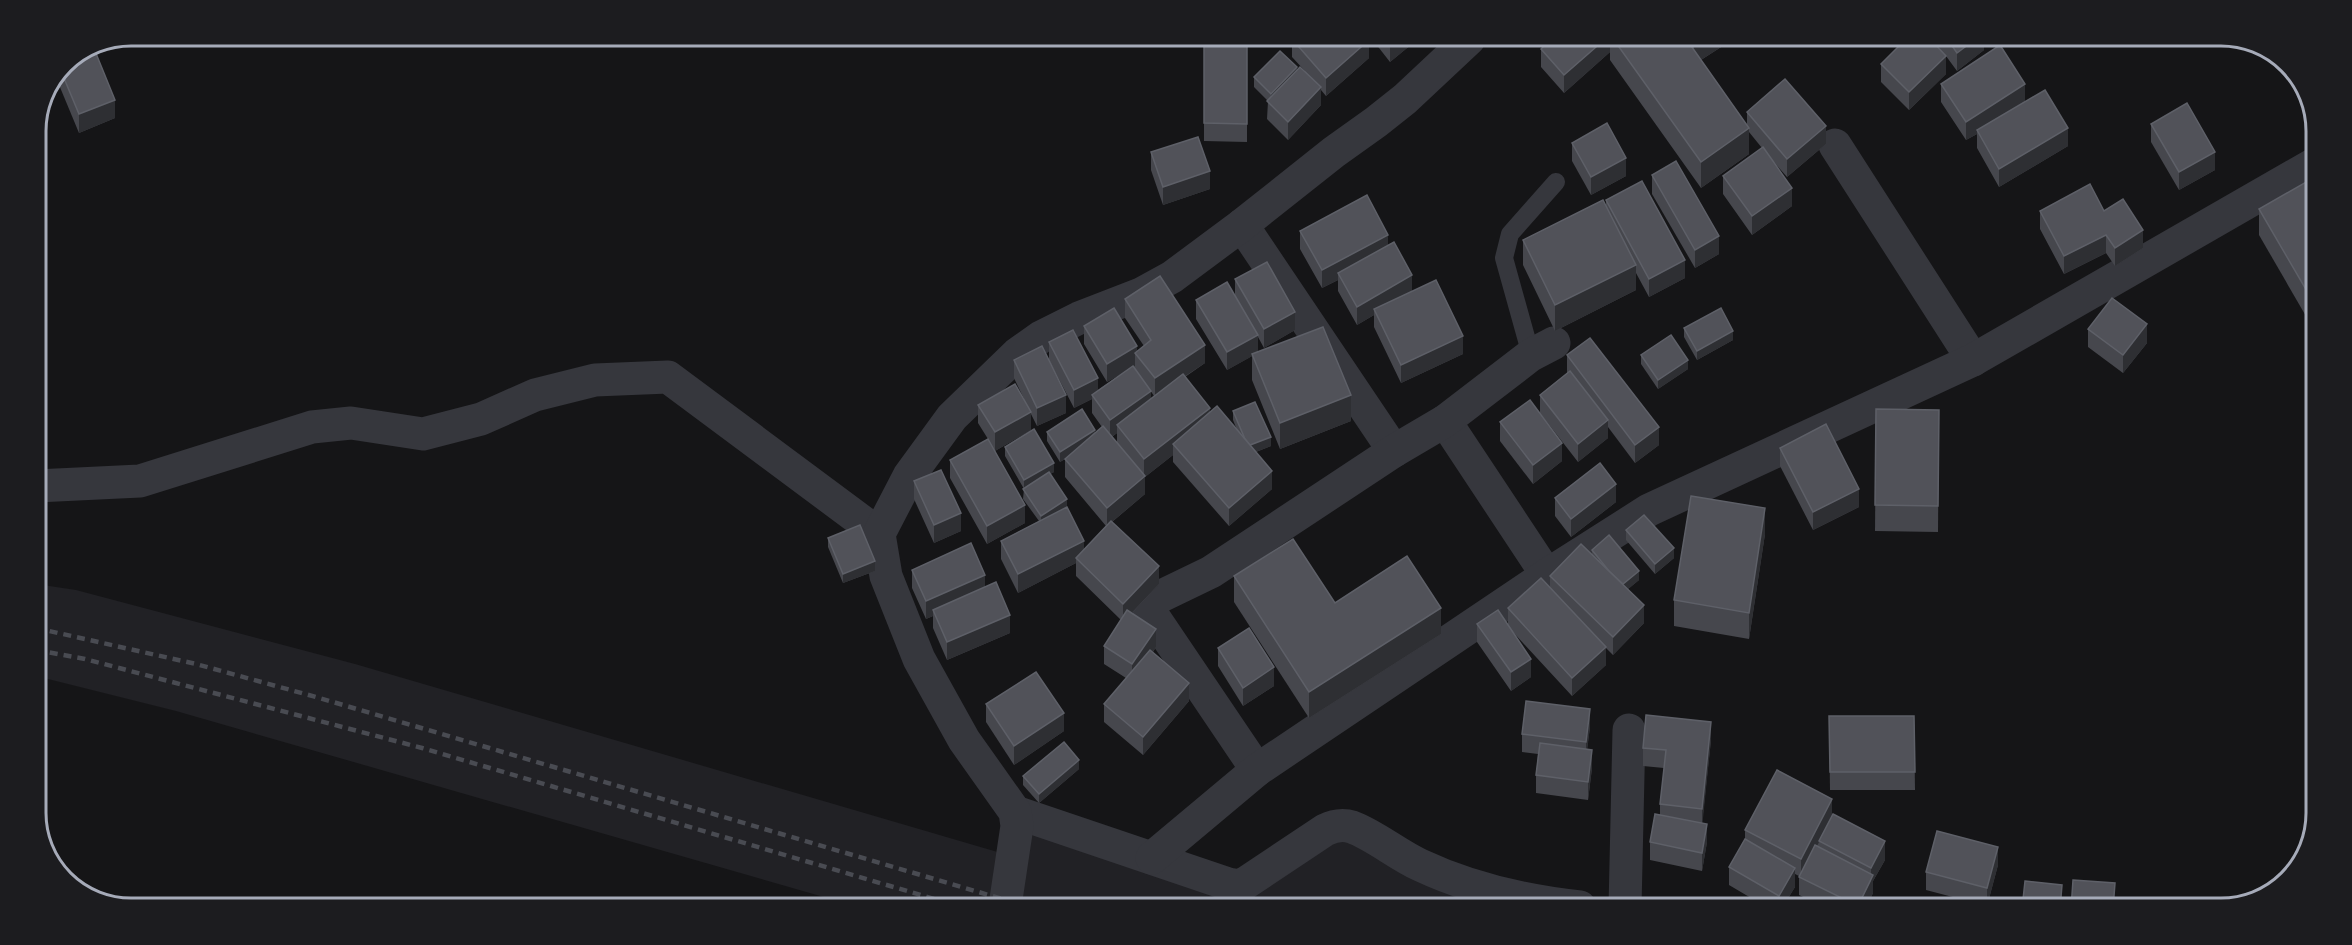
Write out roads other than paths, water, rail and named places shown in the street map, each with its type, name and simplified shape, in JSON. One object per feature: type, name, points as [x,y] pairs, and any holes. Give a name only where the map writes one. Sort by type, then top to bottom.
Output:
[{"type":"street","points":[[1006,898],[1017,826],[1015,812],[964,740],[920,659],[886,576],[879,534],[909,476],[952,417],[1017,354],[1041,337],[1079,318],[1141,294],[1172,277],[1405,99],[1460,47]]},
{"type":"street","points":[[1835,145],[1973,360]]},
{"type":"street","points":[[1152,858],[1257,770],[1547,575],[1649,510],[1973,360],[2305,170]]},
{"type":"street","points":[[1242,225],[1394,452]]},
{"type":"street","points":[[1257,770],[1149,610],[1153,600],[1211,572],[1445,421],[1543,349]]},
{"type":"street","points":[[47,486],[141,482],[312,427],[330,424],[351,423],[423,434],[481,418],[535,396],[595,380],[668,377],[879,534]]},
{"type":"street","points":[[1445,421],[1547,575]]},
{"type":"street","points":[[1625,898],[1629,730]]},
{"type":"street","points":[[1015,812],[1228,884],[1241,886],[1325,830],[1334,826],[1351,827],[1420,865],[1461,882],[1519,898]]},
{"type":"lane","points":[[1543,349],[1504,258],[1510,234],[1556,182]]},
{"type":"railway","points":[[47,630],[196,664],[316,697],[999,898]]},
{"type":"railway","points":[[47,652],[85,659],[422,748],[931,898]]}]
